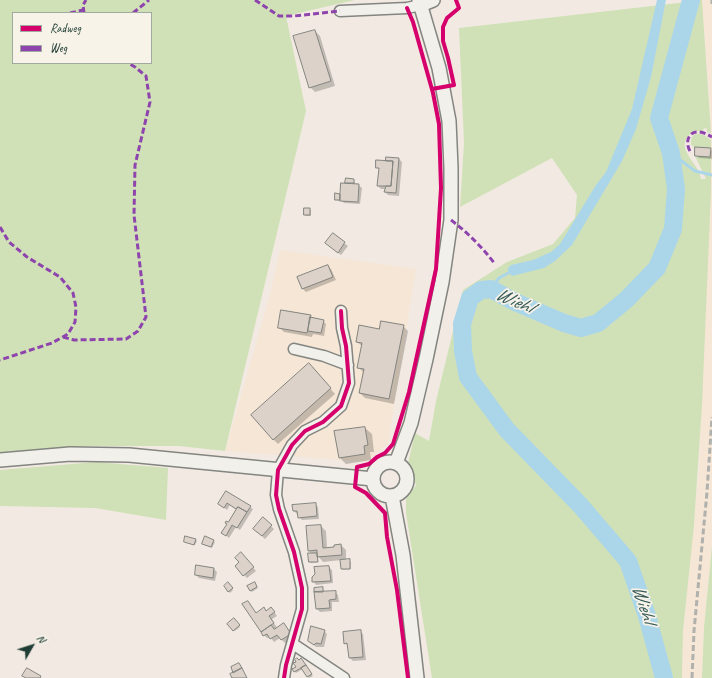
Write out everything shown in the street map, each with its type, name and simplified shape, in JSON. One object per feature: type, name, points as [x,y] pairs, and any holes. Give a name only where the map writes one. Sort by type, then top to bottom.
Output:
[{"type":"main road","points":[[396,463],[411,423],[426,360],[442,282],[451,220],[449,121],[424,2]]},
{"type":"main road","points":[[0,460],[70,454],[129,455],[373,479]]},
{"type":"main road","points":[[385,463],[396,463],[405,471],[407,482],[398,495],[392,496],[382,494],[377,491],[374,486],[373,479],[376,470],[385,463]]},
{"type":"main road","points":[[392,496],[403,555],[416,678]]},
{"type":"street","points":[[340,10],[408,8],[424,2]]},
{"type":"street","points":[[284,678],[286,665],[302,609],[302,588],[294,552],[279,509],[276,495],[278,470],[292,444],[305,431],[323,422],[341,406],[350,383],[341,311]]},
{"type":"street","points":[[294,349],[324,356],[348,365]]},
{"type":"street","points":[[293,644],[344,678]]},
{"type":"shaded area","points":[[702,0],[712,0],[712,546],[704,627],[702,678],[682,678],[683,631],[699,468],[711,140]]},
{"type":"shaded area","points":[[280,250],[416,269],[388,444],[366,462],[225,451],[270,295]]},
{"type":"green space","points":[[0,0],[355,0],[286,16],[306,111],[225,451],[179,446],[90,446],[0,456]]},
{"type":"green space","points":[[687,0],[702,0],[711,133],[707,132],[707,129],[704,128],[703,131],[691,133],[686,139],[685,146],[688,155],[699,171],[701,179],[706,179],[695,156],[710,156],[691,145],[691,140],[693,136],[701,134],[711,140],[711,191],[702,405],[694,525],[683,631],[682,678],[432,678],[406,513],[406,499],[416,485],[408,463],[415,433],[429,441],[436,401],[463,290],[507,262],[553,244],[575,218],[577,195],[552,158],[460,207],[464,143],[459,28],[687,2]]},
{"type":"green space","points":[[96,462],[168,468],[166,520],[95,508],[0,506],[0,470]]},
{"type":"green space","points":[[712,546],[712,678],[702,678],[704,627]]},
{"type":"water","points":[[657,0],[666,0],[651,77],[636,129],[622,161],[572,245],[555,261],[544,268],[512,276],[508,272],[508,268],[511,265],[533,260],[551,252],[560,244],[596,185],[606,172],[632,109]]},
{"type":"building","points":[[315,30],[331,81],[309,88],[293,36]]},
{"type":"building","points":[[695,147],[711,148],[710,157],[695,156]]},
{"type":"building","points":[[386,157],[399,158],[396,193],[384,192],[386,186],[391,186],[393,161],[386,161]]},
{"type":"building","points":[[376,160],[393,161],[391,186],[377,186],[379,168],[376,168]]},
{"type":"building","points":[[346,178],[354,179],[354,183],[345,183]]},
{"type":"building","points":[[341,183],[359,184],[358,202],[340,201]]},
{"type":"building","points":[[335,193],[340,194],[340,200],[335,200]]},
{"type":"building","points":[[304,208],[310,208],[310,215],[304,215]]},
{"type":"building","points":[[333,233],[345,242],[338,253],[325,243]]},
{"type":"building","points":[[328,265],[333,277],[302,289],[297,277]]},
{"type":"building","points":[[281,310],[311,315],[307,333],[278,328]]},
{"type":"building","points":[[310,317],[324,320],[321,333],[308,331]]},
{"type":"building","points":[[381,321],[404,325],[389,399],[359,393],[364,369],[357,368],[362,343],[356,342],[359,325],[379,329]]},
{"type":"building","points":[[309,363],[331,388],[273,440],[251,415]]},
{"type":"building","points":[[365,427],[368,445],[364,446],[365,454],[339,458],[334,431]]},
{"type":"building","points":[[226,491],[251,506],[247,512],[238,507],[236,509],[227,503],[224,508],[218,504]]},
{"type":"building","points":[[316,503],[317,516],[298,518],[297,511],[293,511],[292,505]]},
{"type":"building","points":[[238,507],[247,512],[237,528],[232,525],[226,536],[221,533],[227,524],[225,523],[226,521],[228,522]]},
{"type":"building","points":[[263,517],[272,525],[262,536],[253,529]]},
{"type":"building","points":[[321,525],[323,548],[334,547],[334,545],[341,544],[342,555],[317,557],[317,550],[308,551],[306,526]]},
{"type":"building","points":[[185,536],[196,539],[194,545],[184,542]]},
{"type":"building","points":[[205,536],[214,540],[211,547],[202,544]]},
{"type":"building","points":[[241,552],[254,567],[243,576],[235,566],[239,562],[235,558]]},
{"type":"building","points":[[308,553],[317,553],[318,562],[309,562]]},
{"type":"building","points":[[350,559],[350,569],[341,569],[340,560]]},
{"type":"building","points":[[196,565],[214,568],[213,578],[195,575]]},
{"type":"building","points":[[329,566],[331,581],[312,582],[312,577],[315,574],[314,567]]},
{"type":"building","points":[[228,582],[233,588],[228,592],[224,586]]},
{"type":"building","points":[[255,582],[257,587],[250,591],[247,586]]},
{"type":"building","points":[[323,587],[323,592],[314,592],[314,588]]},
{"type":"building","points":[[336,591],[336,599],[329,600],[330,608],[316,609],[314,592]]},
{"type":"building","points":[[248,601],[256,613],[264,607],[266,611],[271,607],[275,612],[269,616],[274,623],[261,632],[242,604]]},
{"type":"building","points":[[234,618],[240,625],[233,631],[227,624]]},
{"type":"building","points":[[284,623],[291,634],[281,640],[277,635],[270,639],[267,634],[263,636],[261,632],[271,625],[274,629]]},
{"type":"building","points":[[311,626],[325,630],[321,644],[316,643],[314,645],[308,641]]},
{"type":"building","points":[[361,630],[363,657],[349,658],[347,643],[344,644],[343,632]]},
{"type":"building","points":[[297,658],[299,660],[301,658],[306,665],[294,672],[292,669],[296,667],[293,663],[296,662],[295,660]]},
{"type":"building","points":[[239,663],[242,668],[233,673],[231,667]]},
{"type":"building","points":[[306,665],[312,674],[307,677],[301,668]]},
{"type":"building","points":[[27,668],[41,676],[40,678],[26,678],[22,676]]},
{"type":"building","points":[[242,668],[247,678],[232,678],[230,674]]},
{"type":"waterway","name":"Wiehl","points":[[664,678],[647,616],[628,561],[580,505],[507,430],[468,377],[463,351],[462,324],[470,298],[481,290],[491,289],[515,302],[564,323],[581,328],[598,323],[626,300],[657,268],[673,229],[676,189],[671,153],[659,118],[691,0]]},
{"type":"waterway","points":[[671,153],[695,171],[712,175]]},
{"type":"waterway","points":[[491,289],[499,278],[512,271]]},
{"type":"railway","points":[[692,678],[694,631],[707,492],[712,417]]},
{"type":"marked path","points":[[84,12],[83,5],[86,0]]},
{"type":"marked path","points":[[134,12],[149,0]]},
{"type":"marked path","points":[[255,0],[279,16],[294,16],[340,11]]},
{"type":"marked path","points":[[74,12],[83,10]]},
{"type":"marked path","points":[[63,337],[74,340],[126,339],[138,331],[146,317],[134,215],[135,165],[150,102],[146,76],[130,64]]},
{"type":"marked path","points":[[690,151],[688,148],[688,138],[692,133],[701,132],[712,137]]},
{"type":"marked path","points":[[451,220],[474,240],[495,264]]},
{"type":"marked path","points":[[0,227],[9,242],[27,257],[60,277],[73,293],[76,307],[75,322],[68,334],[52,343],[0,360]]},
{"type":"cycle path","points":[[432,89],[454,85],[443,41],[443,27],[447,18],[459,8],[456,0]]},
{"type":"cycle path","points":[[407,8],[413,22],[433,93],[439,124],[441,188],[436,269],[409,392],[393,444],[385,453],[377,457],[369,464],[357,467],[355,487],[366,493],[385,513],[387,537],[397,590],[408,678]]},
{"type":"cycle path","points":[[284,678],[286,665],[302,609],[302,588],[294,552],[279,509],[276,495],[278,470],[292,445],[305,431],[323,422],[341,406],[349,383],[341,311]]}]
